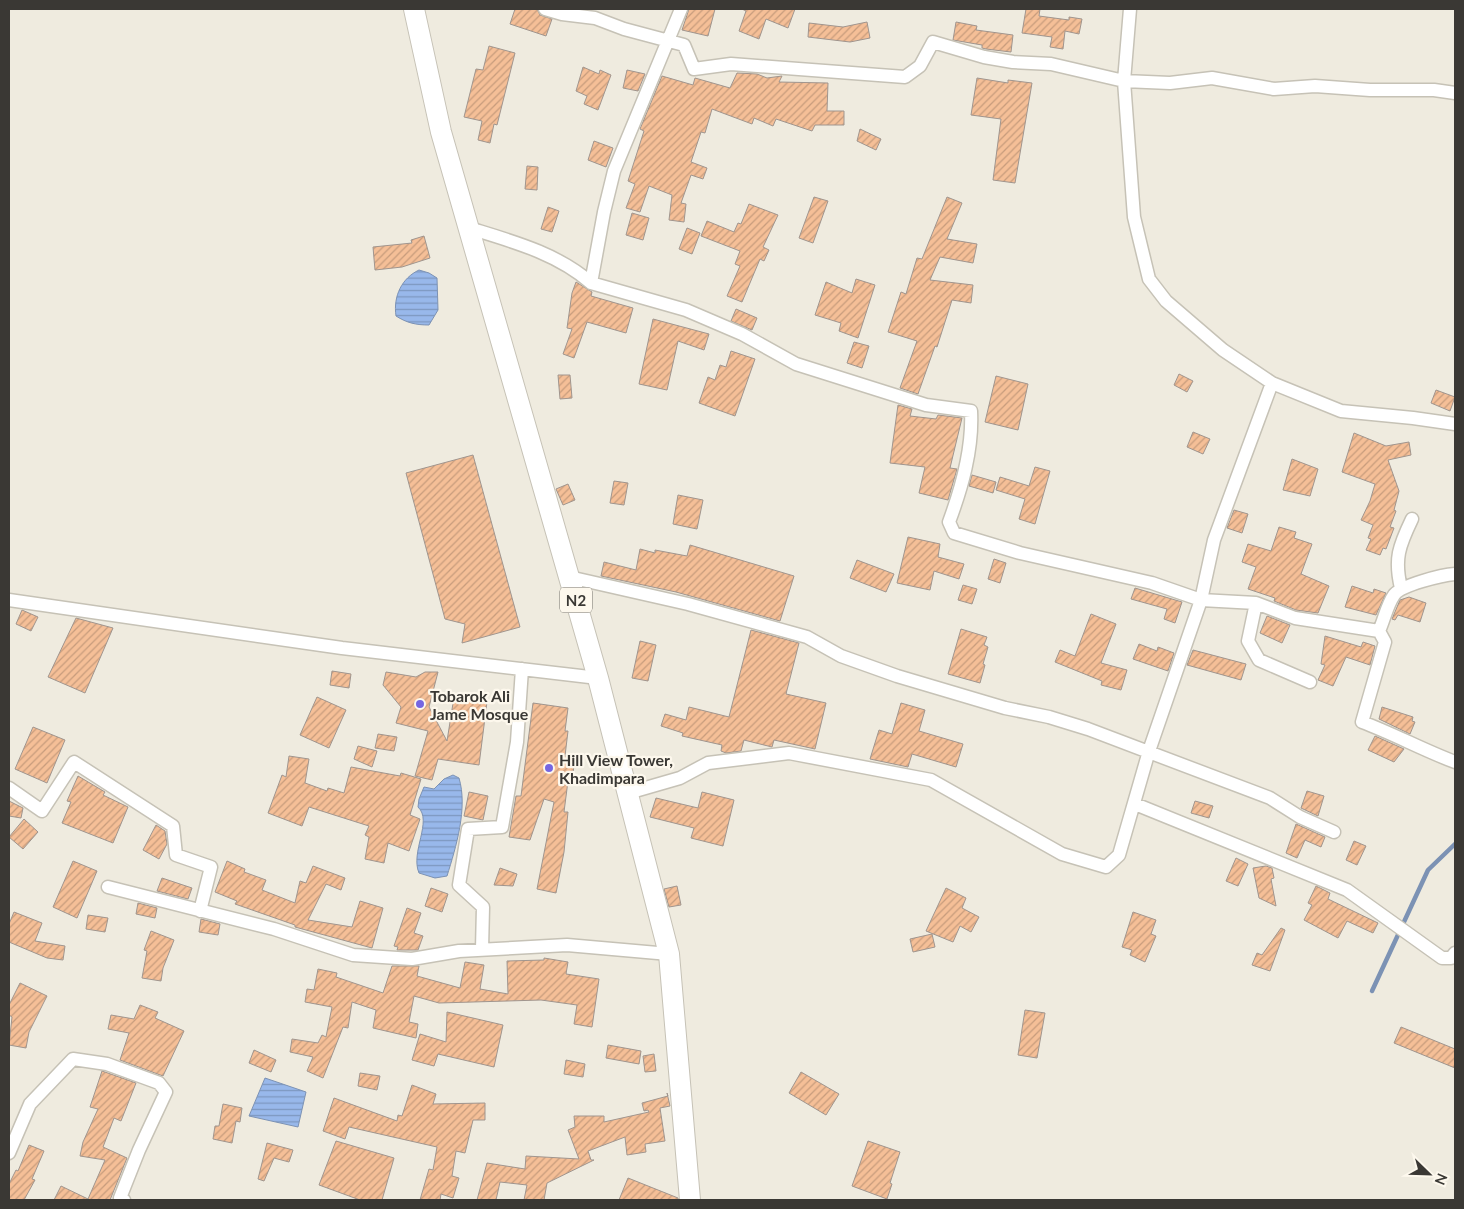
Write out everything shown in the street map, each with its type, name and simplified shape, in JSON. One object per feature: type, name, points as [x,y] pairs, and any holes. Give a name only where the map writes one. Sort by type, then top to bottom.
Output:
[{"type":"highway","name":"N2","points":[[414,9],[441,132],[598,678],[669,954],[690,1200]]},
{"type":"street","points":[[545,9],[562,14],[595,18],[624,29],[684,44],[694,69],[731,64],[905,77],[920,66],[933,42],[984,57],[1013,62],[1051,64],[1124,81],[1170,83],[1212,78],[1274,90],[1314,86],[1370,90],[1434,90],[1455,93]]},
{"type":"street","points":[[590,283],[614,171],[681,9]]},
{"type":"street","points":[[1130,9],[1124,81],[1134,217],[1149,279],[1166,301],[1223,350],[1272,383],[1341,411],[1455,424]]},
{"type":"street","points":[[469,228],[526,246],[579,273],[590,283],[686,310],[742,334],[796,364],[926,404],[971,411],[972,430],[962,490],[949,522],[954,533],[1020,553],[1152,583],[1200,600],[1256,603],[1295,618],[1380,631]]},
{"type":"street","points":[[628,793],[680,778],[708,763],[789,753],[931,780],[1062,854],[1106,866],[1119,855],[1150,751],[1200,600],[1214,540],[1272,383]]},
{"type":"street","points":[[1401,588],[1396,566],[1402,539],[1412,519]]},
{"type":"street","points":[[1455,574],[1401,588],[1394,594],[1380,631],[1385,642],[1362,722],[1388,732],[1420,749],[1455,762]]},
{"type":"street","points":[[569,577],[688,604],[807,637],[841,656],[897,676],[1005,708],[1049,717],[1150,751],[1270,798],[1300,817],[1334,832]]},
{"type":"street","points":[[9,600],[342,648],[598,678]]},
{"type":"street","points":[[1256,603],[1248,641],[1260,660],[1310,682]]},
{"type":"street","points":[[482,949],[482,907],[459,885],[468,829],[502,827],[517,742],[522,669]]},
{"type":"street","points":[[9,788],[42,811],[74,762],[131,798],[173,826],[176,855],[211,867],[200,911]]},
{"type":"street","points":[[1134,804],[1347,890],[1437,956],[1451,958],[1455,953]]},
{"type":"street","points":[[108,887],[274,929],[353,955],[412,959],[459,951],[567,945],[669,954]]},
{"type":"street","points":[[9,1153],[30,1104],[73,1059],[107,1064],[160,1083],[166,1092],[138,1150],[120,1198],[124,1200]]},
{"type":"water","points":[[419,270],[437,278],[438,310],[429,325],[412,323],[396,316],[397,295],[400,288],[413,273]]},
{"type":"water","points":[[453,775],[459,778],[461,790],[462,815],[460,827],[447,876],[435,878],[419,873],[417,865],[423,828],[422,813],[418,807],[419,799],[424,787],[434,789],[444,779]]},
{"type":"water","points":[[265,1078],[306,1092],[298,1127],[249,1116]]},
{"type":"building","points":[[515,9],[537,9],[540,15],[552,19],[546,36],[510,24]]},
{"type":"building","points":[[689,9],[715,9],[708,36],[682,30]]},
{"type":"building","points":[[742,9],[795,9],[788,28],[766,19],[759,39],[739,31],[746,11]]},
{"type":"building","points":[[1026,9],[1040,9],[1039,16],[1069,20],[1069,17],[1082,19],[1079,34],[1065,31],[1063,49],[1050,47],[1052,37],[1022,33]]},
{"type":"building","points":[[867,22],[870,38],[850,42],[808,37],[809,23],[843,27]]},
{"type":"building","points":[[956,22],[977,26],[976,30],[1013,35],[1011,52],[986,49],[982,48],[982,45],[953,40]]},
{"type":"building","points":[[489,46],[515,53],[497,125],[494,124],[490,143],[478,140],[482,121],[464,117],[476,69],[483,70]]},
{"type":"building","points":[[583,67],[599,74],[600,70],[611,75],[598,110],[584,104],[587,96],[576,91]]},
{"type":"building","points":[[627,70],[645,74],[638,91],[623,88]]},
{"type":"building","points":[[737,73],[757,74],[767,78],[782,76],[779,82],[828,83],[827,111],[844,111],[844,125],[815,125],[812,131],[776,119],[773,126],[754,118],[752,124],[712,109],[705,133],[701,132],[691,162],[707,168],[703,179],[691,175],[681,203],[686,204],[684,222],[669,220],[672,195],[649,186],[640,212],[626,208],[635,184],[628,181],[644,131],[640,129],[662,76],[693,85],[695,78],[730,88]]},
{"type":"building","points":[[977,78],[1008,83],[1008,80],[1032,83],[1015,183],[993,180],[1001,119],[971,115]]},
{"type":"building","points":[[860,129],[881,139],[876,150],[857,141]]},
{"type":"building","points":[[594,141],[613,148],[606,167],[588,160]]},
{"type":"building","points":[[527,166],[538,167],[537,190],[525,189]]},
{"type":"building","points":[[814,197],[828,201],[813,243],[799,238]]},
{"type":"building","points":[[947,197],[962,203],[947,239],[977,244],[973,263],[940,257],[930,280],[973,285],[971,303],[952,300],[937,347],[935,346],[918,394],[900,388],[917,341],[888,332],[901,292],[906,294],[917,258],[922,259]]},
{"type":"building","points":[[749,204],[778,215],[763,247],[769,250],[764,261],[760,259],[742,302],[727,296],[740,266],[735,264],[740,251],[701,236],[707,221],[734,232],[738,223],[741,224]]},
{"type":"building","points":[[548,207],[559,211],[552,232],[541,229]]},
{"type":"building","points":[[632,213],[649,218],[643,240],[626,235]]},
{"type":"building","points":[[687,228],[700,233],[692,254],[679,249]]},
{"type":"building","points":[[424,236],[430,258],[402,267],[375,270],[373,247],[412,243],[411,240]]},
{"type":"building","points":[[856,279],[875,285],[858,338],[839,331],[841,323],[815,315],[826,282],[852,293]]},
{"type":"building","points":[[576,282],[592,292],[591,296],[633,308],[626,333],[587,322],[574,358],[563,354],[572,329],[567,328],[572,293]]},
{"type":"building","points":[[736,309],[757,318],[752,330],[731,321]]},
{"type":"building","points":[[653,319],[709,334],[704,350],[678,341],[667,390],[639,384]]},
{"type":"building","points":[[854,342],[869,346],[862,368],[847,363]]},
{"type":"building","points":[[731,351],[755,359],[735,416],[699,403],[708,377],[715,380],[720,365],[726,367]]},
{"type":"building","points":[[1179,374],[1193,381],[1187,392],[1174,385]]},
{"type":"building","points":[[558,375],[570,375],[572,398],[560,399]]},
{"type":"building","points":[[996,376],[1028,384],[1018,430],[985,422]]},
{"type":"building","points":[[1436,390],[1455,397],[1450,411],[1431,403]]},
{"type":"building","points":[[898,405],[912,409],[910,416],[936,419],[938,415],[962,418],[950,468],[957,469],[948,500],[919,493],[925,467],[890,463]]},
{"type":"building","points":[[1193,432],[1210,439],[1203,454],[1187,447]]},
{"type":"building","points":[[1354,433],[1386,446],[1409,442],[1411,455],[1388,460],[1399,491],[1394,510],[1396,511],[1390,527],[1394,528],[1386,549],[1383,548],[1380,555],[1366,550],[1371,539],[1368,538],[1373,525],[1361,520],[1370,501],[1375,484],[1342,472]]},
{"type":"building","points":[[473,455],[520,627],[462,643],[465,624],[445,619],[406,473]]},
{"type":"building","points":[[1292,459],[1318,469],[1310,496],[1283,490]]},
{"type":"building","points":[[1035,467],[1050,471],[1035,524],[1019,519],[1025,499],[996,490],[1000,477],[1029,486]]},
{"type":"building","points":[[972,475],[996,482],[993,493],[969,486]]},
{"type":"building","points":[[614,481],[628,483],[624,505],[610,503]]},
{"type":"building","points":[[568,484],[575,500],[563,505],[556,489]]},
{"type":"building","points":[[678,495],[703,500],[697,529],[673,524]]},
{"type":"building","points":[[1234,510],[1248,514],[1242,533],[1227,528]]},
{"type":"building","points":[[1279,527],[1296,532],[1294,538],[1312,544],[1301,574],[1329,586],[1318,613],[1296,610],[1274,601],[1275,598],[1248,589],[1256,567],[1242,562],[1248,544],[1271,551]]},
{"type":"building","points":[[908,537],[940,544],[938,557],[964,564],[959,579],[934,571],[930,590],[897,583]]},
{"type":"building","points":[[690,545],[794,576],[780,621],[676,592],[601,576],[604,562],[636,570],[640,549],[655,553],[655,550],[687,556]]},
{"type":"building","points":[[994,559],[1006,563],[1000,583],[988,579]]},
{"type":"building","points":[[857,560],[894,574],[886,592],[850,578]]},
{"type":"building","points":[[963,585],[977,589],[972,604],[958,600]]},
{"type":"building","points":[[1352,586],[1373,593],[1374,589],[1386,593],[1376,615],[1345,607]]},
{"type":"building","points":[[1135,588],[1182,602],[1175,623],[1164,619],[1167,609],[1131,599]]},
{"type":"building","points":[[1409,597],[1426,603],[1420,622],[1398,615],[1395,620],[1392,619],[1400,600]]},
{"type":"building","points":[[22,610],[38,617],[31,631],[16,624]]},
{"type":"building","points":[[1091,614],[1116,624],[1101,663],[1127,670],[1121,690],[1101,685],[1102,681],[1055,662],[1060,650],[1075,656]]},
{"type":"building","points":[[1267,616],[1290,625],[1282,643],[1260,633]]},
{"type":"building","points":[[76,618],[113,628],[85,693],[48,677]]},
{"type":"building","points":[[961,629],[987,637],[984,645],[988,647],[980,683],[948,674]]},
{"type":"building","points":[[751,630],[799,643],[786,694],[826,703],[815,749],[774,740],[772,747],[744,740],[741,751],[726,753],[721,751],[722,745],[682,736],[683,733],[661,726],[665,714],[686,720],[689,707],[729,717]]},
{"type":"building","points":[[1325,636],[1361,647],[1363,642],[1375,646],[1370,665],[1346,657],[1333,686],[1318,680],[1325,665],[1321,664]]},
{"type":"building","points":[[640,641],[656,645],[648,681],[632,678]]},
{"type":"building","points":[[1139,644],[1157,651],[1158,647],[1174,653],[1168,671],[1133,659]]},
{"type":"building","points":[[1193,650],[1246,664],[1241,680],[1187,665]]},
{"type":"building","points":[[332,671],[351,674],[349,688],[330,685]]},
{"type":"building","points":[[386,672],[416,677],[425,672],[438,672],[429,707],[447,741],[454,697],[487,702],[479,765],[438,759],[432,780],[415,776],[428,731],[396,723],[401,707],[383,685]]},
{"type":"building","points":[[317,697],[346,710],[329,748],[300,735]]},
{"type":"building","name":"Hill View Tower, Khadimpara","points":[[533,703],[568,708],[565,731],[568,731],[565,756],[575,757],[572,782],[568,781],[564,812],[568,812],[564,852],[556,893],[537,889],[554,802],[544,799],[530,840],[509,837],[516,796],[521,796]]},
{"type":"building","points":[[901,703],[925,710],[919,731],[963,744],[956,767],[912,754],[908,767],[870,759],[879,730],[892,734]]},
{"type":"building","points":[[1382,707],[1413,717],[1412,721],[1415,722],[1410,734],[1379,719]]},
{"type":"building","points":[[33,727],[65,740],[47,783],[15,769]]},
{"type":"building","points":[[378,734],[397,737],[394,751],[375,748]]},
{"type":"building","points":[[1375,736],[1404,749],[1394,762],[1368,750]]},
{"type":"building","points":[[358,746],[377,751],[372,767],[354,759]]},
{"type":"building","points":[[289,756],[309,759],[305,783],[327,791],[328,788],[344,793],[351,767],[400,776],[401,773],[421,779],[410,815],[420,819],[409,851],[388,843],[384,863],[365,859],[369,837],[365,835],[369,826],[309,807],[302,826],[268,813],[282,775],[286,777]]},
{"type":"building","points":[[78,776],[105,792],[103,795],[128,807],[113,843],[62,823],[71,802],[67,801]]},
{"type":"building","points":[[1307,791],[1324,796],[1318,816],[1301,808]]},
{"type":"building","points":[[469,792],[488,796],[483,820],[464,816]]},
{"type":"building","points":[[702,792],[734,800],[723,846],[691,838],[694,828],[650,817],[656,798],[698,808]]},
{"type":"building","points":[[9,801],[23,808],[21,818],[9,816]]},
{"type":"building","points":[[1195,801],[1213,806],[1209,818],[1191,813]]},
{"type":"building","points":[[24,819],[38,832],[23,849],[9,837]]},
{"type":"building","points":[[1296,824],[1325,837],[1321,847],[1305,840],[1297,858],[1286,853]]},
{"type":"building","points":[[156,825],[165,831],[167,844],[159,859],[143,850]]},
{"type":"building","points":[[1354,841],[1366,846],[1357,865],[1346,860]]},
{"type":"building","points":[[1236,858],[1248,864],[1238,886],[1226,881]]},
{"type":"building","points":[[73,861],[97,871],[77,918],[53,907]]},
{"type":"building","points":[[227,861],[245,869],[244,872],[266,880],[262,890],[295,903],[300,881],[306,883],[313,866],[345,878],[341,890],[326,884],[308,920],[352,927],[360,901],[383,908],[372,948],[295,927],[295,925],[235,904],[237,901],[215,892]]},
{"type":"building","points":[[1266,866],[1272,868],[1274,878],[1271,879],[1276,906],[1259,898],[1253,868]]},
{"type":"building","points":[[500,868],[517,874],[513,886],[494,885]]},
{"type":"building","points":[[162,878],[192,888],[188,899],[157,891]]},
{"type":"building","points":[[677,886],[681,905],[669,907],[664,889]]},
{"type":"building","points":[[1316,886],[1330,893],[1328,899],[1378,923],[1373,933],[1347,921],[1338,938],[1304,920],[1312,905],[1308,903]]},
{"type":"building","points":[[431,888],[448,894],[442,912],[425,906]]},
{"type":"building","points":[[946,888],[966,898],[962,908],[979,917],[971,932],[960,926],[953,942],[926,931]]},
{"type":"building","points":[[138,903],[157,908],[155,918],[136,914]]},
{"type":"building","points":[[407,908],[421,913],[414,933],[423,936],[418,950],[397,950],[398,947],[394,946]]},
{"type":"building","points":[[14,912],[42,923],[35,941],[65,946],[63,960],[47,958],[9,942],[9,924]]},
{"type":"building","points":[[1133,912],[1156,920],[1151,934],[1156,936],[1145,962],[1130,955],[1132,950],[1122,947]]},
{"type":"building","points":[[88,915],[108,918],[105,932],[86,929]]},
{"type":"building","points":[[201,919],[220,924],[218,935],[199,932]]},
{"type":"building","points":[[1281,928],[1285,930],[1270,971],[1252,965],[1257,953],[1262,955]]},
{"type":"building","points":[[151,931],[174,940],[163,968],[161,981],[142,978],[147,951],[144,950]]},
{"type":"building","points":[[932,934],[935,947],[913,952],[910,939]]},
{"type":"building","points":[[544,958],[568,962],[566,974],[599,979],[592,1027],[574,1024],[577,1005],[541,1000],[439,1003],[414,996],[409,1022],[418,1024],[416,1038],[373,1028],[376,1010],[352,1002],[348,1028],[343,1027],[323,1078],[307,1071],[313,1057],[290,1052],[292,1039],[318,1043],[322,1035],[326,1037],[332,1007],[305,1002],[307,989],[314,990],[318,969],[337,973],[336,977],[383,993],[392,966],[419,966],[417,976],[460,988],[465,962],[484,965],[480,989],[508,994],[507,961],[544,960]]},
{"type":"building","points":[[20,983],[47,996],[29,1032],[26,1048],[9,1045],[12,1017],[9,1015],[9,1005]]},
{"type":"building","points":[[140,1005],[158,1012],[155,1018],[184,1031],[163,1076],[120,1060],[129,1033],[108,1029],[111,1015],[134,1019]]},
{"type":"building","points":[[1025,1010],[1045,1013],[1037,1058],[1018,1055]]},
{"type":"building","points":[[447,1012],[503,1025],[494,1067],[438,1054],[434,1066],[412,1060],[420,1034],[446,1042]]},
{"type":"building","points":[[1401,1027],[1455,1049],[1455,1068],[1394,1043]]},
{"type":"building","points":[[608,1045],[641,1051],[639,1064],[606,1058]]},
{"type":"building","points":[[254,1050],[276,1060],[271,1072],[249,1063]]},
{"type":"building","points":[[654,1054],[656,1071],[645,1072],[643,1056]]},
{"type":"building","points":[[566,1060],[585,1064],[583,1077],[564,1074]]},
{"type":"building","points":[[102,1071],[136,1083],[121,1121],[114,1118],[103,1147],[127,1158],[110,1200],[54,1200],[61,1186],[88,1199],[105,1160],[80,1156],[83,1142],[98,1109],[90,1107]]},
{"type":"building","points":[[801,1072],[839,1094],[826,1115],[789,1093]]},
{"type":"building","points":[[360,1073],[380,1076],[377,1090],[358,1086]]},
{"type":"building","points":[[412,1085],[436,1094],[433,1104],[485,1103],[485,1120],[473,1120],[465,1153],[456,1151],[452,1176],[459,1178],[453,1198],[441,1194],[440,1200],[420,1200],[429,1169],[433,1170],[437,1147],[349,1127],[345,1139],[323,1131],[334,1098],[397,1121],[398,1115],[402,1116]]},
{"type":"building","points":[[668,1096],[670,1106],[660,1108],[665,1141],[645,1144],[646,1152],[627,1155],[625,1137],[588,1151],[591,1160],[594,1160],[547,1183],[544,1200],[524,1200],[527,1185],[500,1182],[496,1200],[477,1200],[487,1163],[525,1169],[526,1156],[579,1159],[568,1130],[575,1127],[574,1116],[604,1116],[604,1122],[649,1112],[648,1110],[644,1111],[642,1103]]},
{"type":"building","points":[[223,1104],[242,1108],[240,1122],[236,1121],[232,1143],[213,1139],[215,1126],[219,1126]]},
{"type":"building","points":[[336,1141],[394,1158],[382,1200],[360,1200],[319,1185]]},
{"type":"building","points":[[868,1141],[900,1152],[887,1199],[852,1186]]},
{"type":"building","points":[[267,1143],[293,1150],[289,1162],[274,1158],[264,1181],[258,1179]]},
{"type":"building","points":[[29,1145],[44,1151],[32,1179],[35,1180],[24,1200],[9,1200],[9,1184],[16,1170],[18,1171]]},
{"type":"building","points":[[628,1178],[678,1198],[678,1200],[619,1200]]},
{"type":"waterway","points":[[1372,991],[1428,870],[1455,844]]},
{"type":"place","name":"Tobarok Ali Jame Mosque","points":[[420,704]]},
{"type":"place","name":"Hill View Tower, Khadimpara","points":[[549,768]]}]
